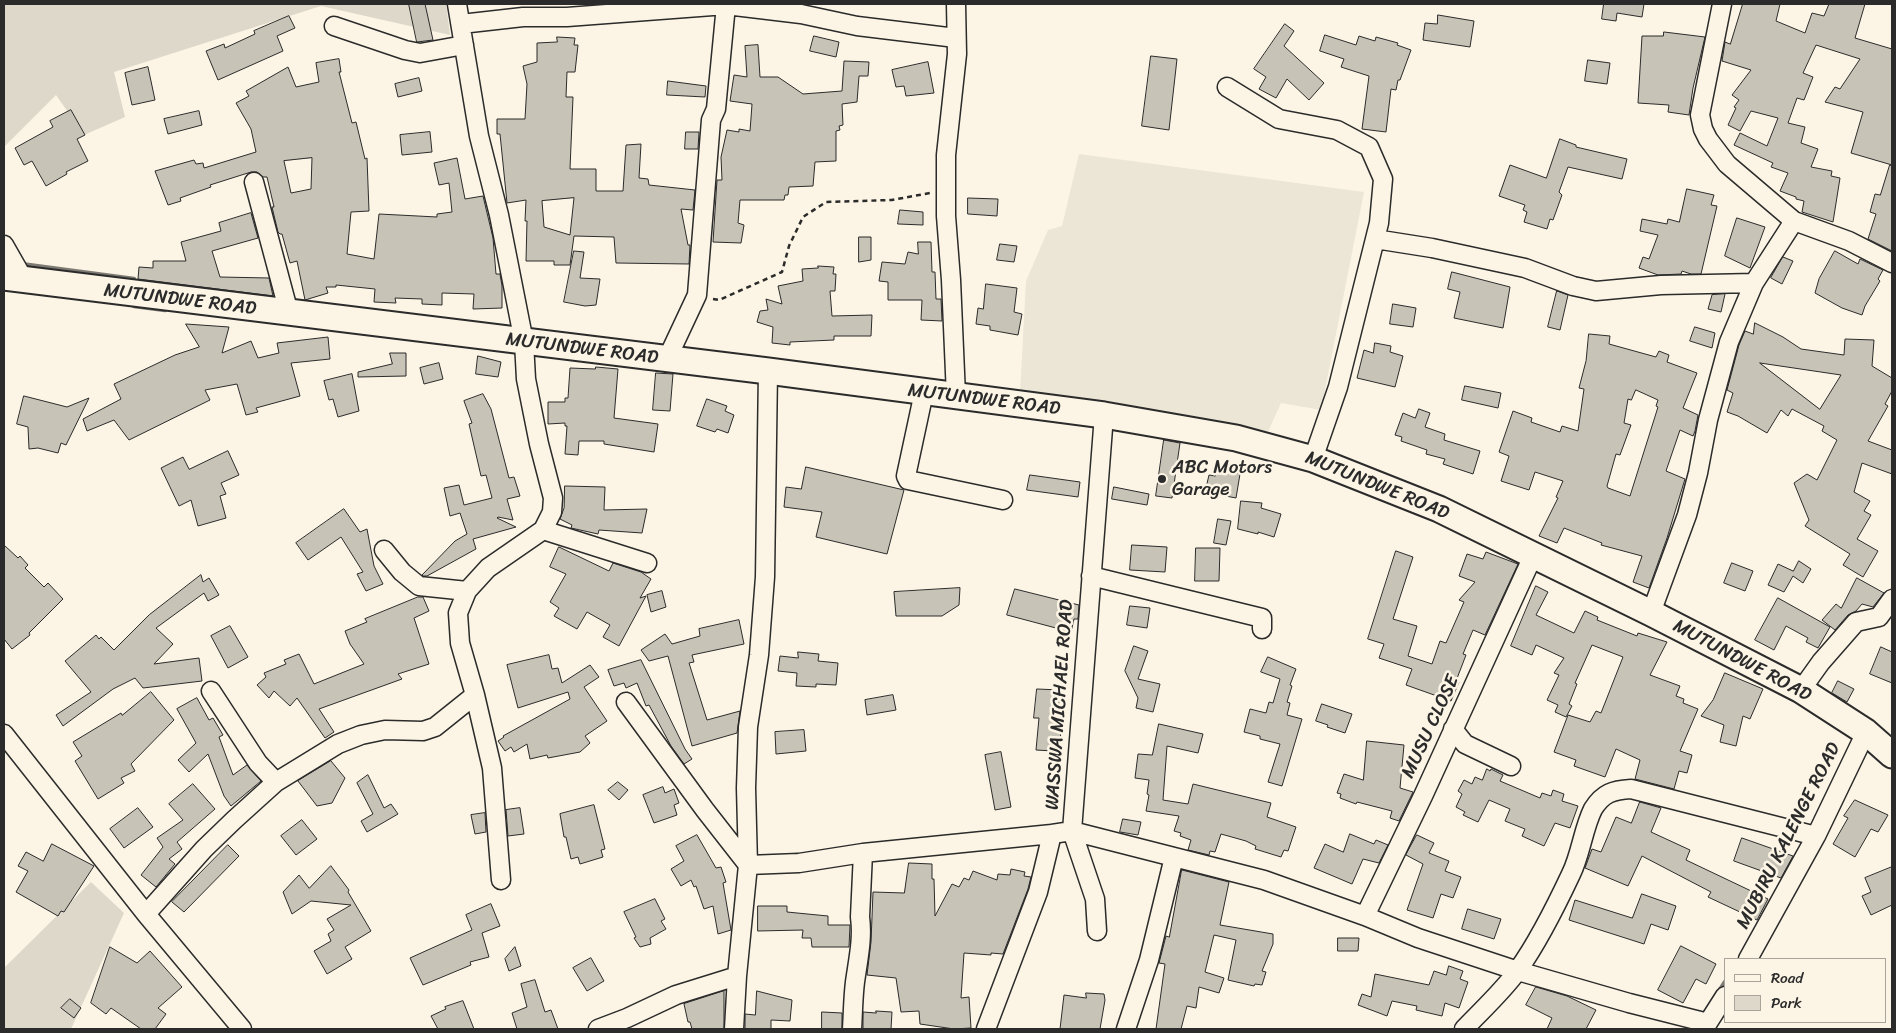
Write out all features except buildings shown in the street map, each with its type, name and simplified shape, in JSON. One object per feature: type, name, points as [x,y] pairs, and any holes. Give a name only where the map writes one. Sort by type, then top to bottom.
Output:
[{"type":"main road","name":"MUTUNDWE ROAD","points":[[14,278],[1104,415],[1236,438],[1313,459],[1440,510],[1651,613],[1801,690],[1866,732],[1892,755]]},
{"type":"street","points":[[457,4],[479,136],[500,215],[524,342],[526,379],[539,444],[553,498],[552,512],[543,530],[488,568],[468,591],[458,613],[460,644],[475,695],[492,768],[501,880]]},
{"type":"street","points":[[956,4],[956,54],[946,155],[956,396]]},
{"type":"street","points":[[1722,4],[1700,115],[1703,129],[1708,139],[1727,164],[1794,221],[1849,241],[1892,263]]},
{"type":"street","points":[[461,24],[523,17],[567,17],[726,5],[801,14],[857,26],[956,38]]},
{"type":"street","points":[[667,359],[697,295],[711,120],[716,109],[726,5]]},
{"type":"street","points":[[334,26],[405,50],[420,53],[464,46]]},
{"type":"street","points":[[1228,87],[1279,119],[1337,130],[1369,147],[1383,180],[1379,223],[1338,387],[1313,459]]},
{"type":"street","points":[[254,182],[289,314]]},
{"type":"street","points":[[1651,613],[1687,515],[1698,473],[1708,420],[1729,342],[1754,283],[1794,221]]},
{"type":"street","points":[[1375,239],[1432,248],[1525,268],[1573,286],[1596,291],[1661,285],[1754,283]]},
{"type":"street","points":[[4,245],[14,278]]},
{"type":"street","points":[[734,1029],[748,864],[746,788],[748,727],[758,655],[764,578],[768,372]]},
{"type":"street","points":[[924,392],[906,476],[908,480],[1003,500]]},
{"type":"street","name":"WASSWA MICHAEL ROAD","points":[[986,1029],[1038,892],[1052,834],[1072,831],[1104,415]]},
{"type":"street","points":[[543,530],[647,563]]},
{"type":"street","points":[[384,550],[402,572],[419,586],[468,591]]},
{"type":"street","name":"MUSU CLOSE","points":[[1365,916],[1533,556]]},
{"type":"street","points":[[1091,576],[1262,618],[1262,629]]},
{"type":"street","points":[[1801,690],[1821,662],[1856,622],[1879,617],[1892,599]]},
{"type":"street","points":[[211,691],[258,763],[276,782]]},
{"type":"street","points":[[146,914],[204,849],[276,782],[338,744],[361,735],[385,730],[423,731],[435,727],[475,695]]},
{"type":"street","points":[[626,702],[705,810],[748,864]]},
{"type":"street","points":[[1453,730],[1465,744],[1511,766]]},
{"type":"street","name":"MUBIRU KALENGE ROAD","points":[[1749,958],[1816,836],[1866,732]]},
{"type":"street","points":[[4,734],[146,914],[242,1029]]},
{"type":"street","points":[[1464,1029],[1518,971],[1548,920],[1572,872],[1594,809],[1606,794],[1615,790],[1631,789],[1816,836]]},
{"type":"street","points":[[1072,831],[1264,880],[1365,916],[1418,938],[1518,971],[1706,1026],[1724,998]]},
{"type":"street","points":[[1072,831],[1095,899],[1097,930]]},
{"type":"street","points":[[748,864],[799,863],[863,853],[1052,834]]},
{"type":"street","points":[[852,1029],[855,983],[861,946],[862,925],[860,917],[863,853]]},
{"type":"street","points":[[1126,1029],[1149,960],[1174,857]]},
{"type":"street","points":[[598,1029],[627,1018],[676,995],[737,976]]},
{"type":"path","points":[[697,295],[719,300],[782,272],[789,246],[803,217],[826,202],[892,200],[946,189]]},
{"type":"shaded area","points":[[1079,154],[1364,192],[1321,410],[1281,403],[1266,436],[1020,394],[1026,281],[1048,230],[1062,226]]},
{"type":"green space","points":[[4,4],[446,4],[450,35],[321,6],[114,72],[125,117],[84,135],[56,95],[4,147]]},
{"type":"green space","points":[[91,882],[124,913],[71,1029],[4,1029],[4,968]]},
{"type":"waterway","points":[[21,264],[134,279]]},
{"type":"waterway","points":[[134,306],[165,310]]},
{"type":"waterway","points":[[1718,993],[1724,984]]},
{"type":"place","name":"ABC Motors Garage","points":[[1162,479]]}]
